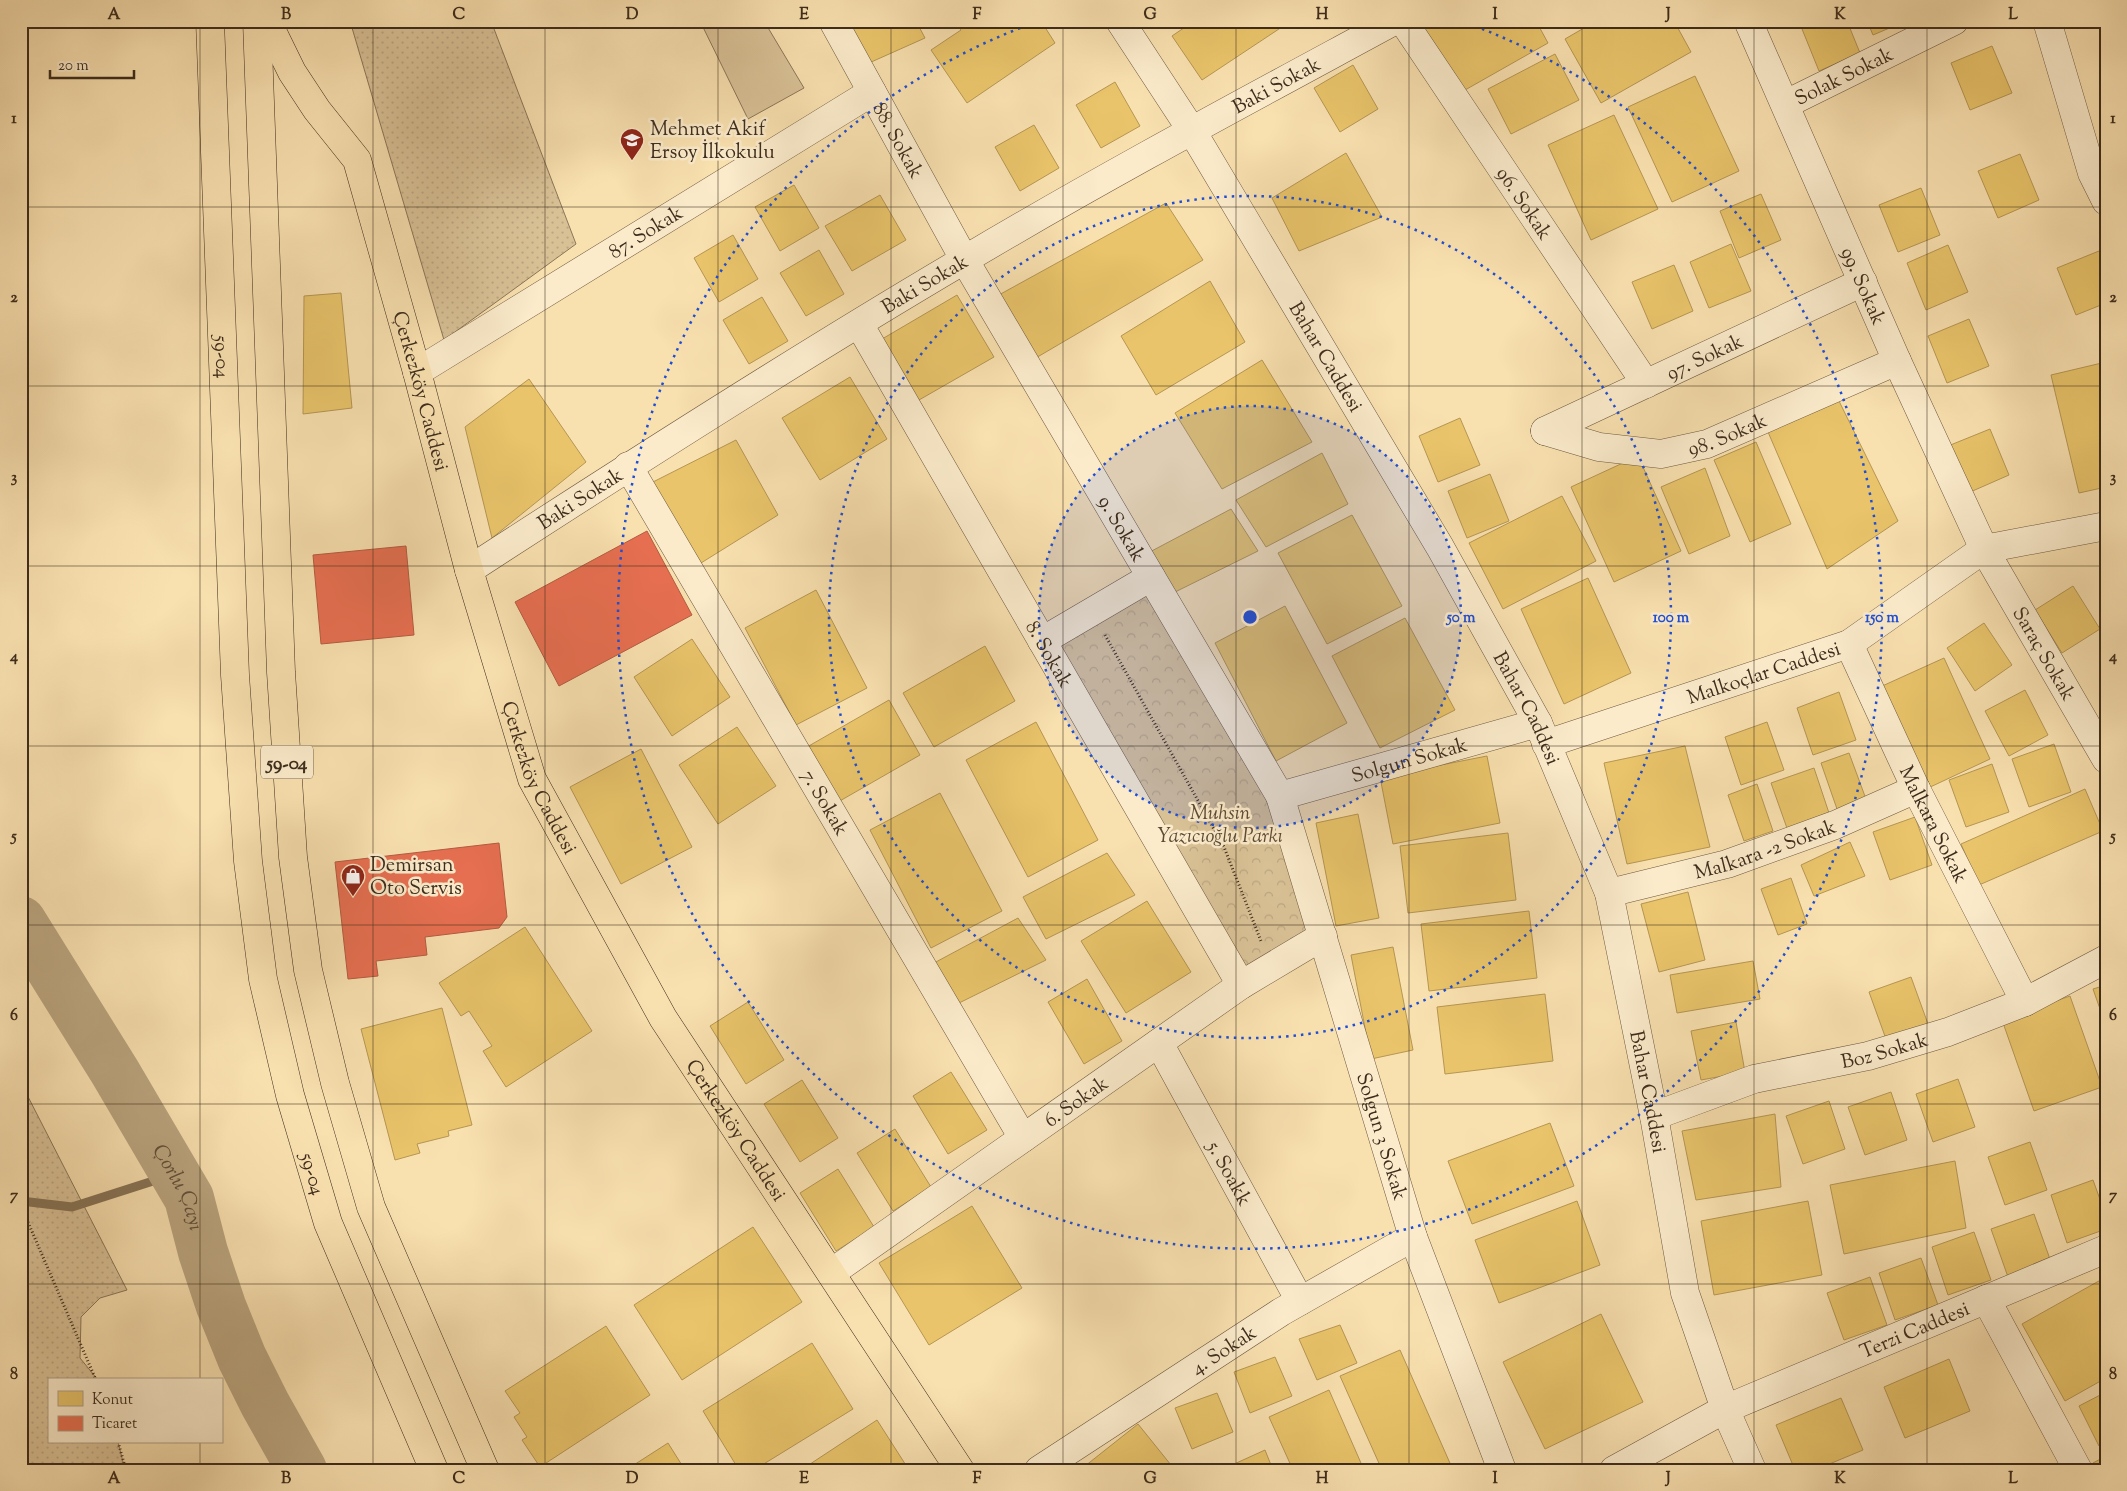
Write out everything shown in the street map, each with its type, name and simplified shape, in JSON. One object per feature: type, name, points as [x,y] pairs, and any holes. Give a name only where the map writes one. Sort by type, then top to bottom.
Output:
[{"type":"main road","name":"59-04","points":[[210,21],[235,675],[248,861],[263,979],[290,1095],[328,1223],[434,1470]]},
{"type":"main road","name":"59-04","points":[[257,21],[281,672],[293,857],[308,970],[335,1083],[372,1207],[485,1470]]},
{"type":"main road","name":"Çerkezköy Caddesi","points":[[267,21],[292,72],[317,110],[357,160],[417,372],[469,570],[532,779],[663,1018],[960,1470]]},
{"type":"street","name":"88. Sokak","points":[[833,21],[964,260]]},
{"type":"street","name":"Bahar Caddesi","points":[[1120,21],[1192,131],[1440,547],[1542,733],[1608,893],[1654,1116],[1685,1293],[1725,1409],[1752,1470]]},
{"type":"street","name":"Baki Sokak","points":[[469,570],[628,466],[964,260],[1192,131],[1394,21]]},
{"type":"street","name":"96. Sokak","points":[[1403,21],[1646,384]]},
{"type":"street","name":"99. Sokak","points":[[1748,21],[1897,361],[1984,549]]},
{"type":"street","name":"Solak Sokak","points":[[1786,104],[1954,21]]},
{"type":"street","points":[[2047,21],[2092,174],[2106,201]]},
{"type":"street","name":"87. Sokak","points":[[417,372],[872,92]]},
{"type":"street","name":"9. Sokak","points":[[964,260],[1280,796]]},
{"type":"street","name":"97. Sokak","points":[[1545,431],[1863,282]]},
{"type":"street","name":"8. Sokak","points":[[859,324],[1241,985]]},
{"type":"street","name":"98. Sokak","points":[[1545,431],[1600,447],[1661,454],[1706,444],[1897,361]]},
{"type":"street","name":"7. Sokak","points":[[628,466],[1023,1138]]},
{"type":"street","name":"Malkoçlar Caddesi","points":[[1542,733],[1849,644],[1984,549],[2106,526]]},
{"type":"street","name":"Saraç Sokak","points":[[1984,549],[2106,758]]},
{"type":"street","points":[[1042,641],[1151,577]]},
{"type":"street","name":"Malkara Sokak","points":[[1849,644],[1916,789],[2025,1002]]},
{"type":"street","name":"Solgun Sokak","points":[[1280,796],[1542,733]]},
{"type":"street","name":"Malkara -2 Sokak","points":[[1608,893],[1727,864],[1836,825],[1916,789]]},
{"type":"street","name":"Solgun 3 Sokak","points":[[1280,796],[1413,1237],[1502,1470]]},
{"type":"street","name":"6. Sokak","points":[[831,1273],[1241,985],[1323,936]]},
{"type":"street","name":"Boz Sokak","points":[[1654,1116],[1754,1079],[1868,1056],[1948,1032],[2025,1002],[2106,959]]},
{"type":"street","name":"5. Soakk","points":[[1159,1043],[1300,1301]]},
{"type":"street","name":"4. Sokak","points":[[1038,1470],[1300,1301],[1413,1237]]},
{"type":"street","name":"Terzi Caddesi","points":[[1614,1470],[1725,1409],[2106,1250]]},
{"type":"street","points":[[1986,1300],[2078,1470]]},
{"type":"path","points":[[1092,612],[1224,847],[1271,967]]},
{"type":"path","points":[[21,1206],[95,1378]]},
{"type":"path","points":[[119,1444],[126,1470]]},
{"type":"green space","points":[[350,21],[491,21],[576,244],[444,340]]},
{"type":"green space","points":[[700,21],[764,21],[804,88],[748,119]]},
{"type":"green space","name":"Muhsin Yazıcıoğlu Parkı","points":[[1146,588],[1273,801],[1315,933],[1242,976],[1051,644]]},
{"type":"green space","points":[[21,1083],[127,1290],[100,1298],[81,1317],[80,1358],[96,1378],[48,1378],[48,1444],[118,1444],[125,1470],[21,1470]]},
{"type":"building: Konut","points":[[845,21],[916,21],[925,38],[869,63]]},
{"type":"building: Konut","points":[[955,21],[1041,21],[1055,43],[967,103],[931,50],[961,30]]},
{"type":"building: Konut","points":[[1194,21],[1291,21],[1202,80],[1172,36]]},
{"type":"building: Konut","points":[[1437,21],[1536,21],[1548,43],[1458,94],[1422,30]]},
{"type":"building: Konut","points":[[1596,21],[1674,21],[1691,52],[1601,103],[1565,39]]},
{"type":"building: Konut","points":[[1806,21],[1847,21],[1860,53],[1819,71],[1800,24]]},
{"type":"building: Konut","points":[[1867,21],[1906,21],[1873,35]]},
{"type":"building: Konut","points":[[1992,46],[2012,93],[1970,110],[1951,63]]},
{"type":"building: Konut","points":[[1555,54],[1579,100],[1511,134],[1488,89]]},
{"type":"building: Konut","points":[[1353,65],[1378,109],[1340,132],[1314,88]]},
{"type":"building: Konut","points":[[1695,76],[1739,171],[1672,202],[1628,107]]},
{"type":"building: Konut","points":[[1115,82],[1140,126],[1101,148],[1076,105]]},
{"type":"building: Konut","points":[[1614,115],[1658,209],[1591,240],[1548,145]]},
{"type":"building: Konut","points":[[1034,125],[1059,168],[1020,191],[995,147]]},
{"type":"building: Konut","points":[[1346,153],[1382,217],[1299,251],[1272,198]]},
{"type":"building: Konut","points":[[2020,154],[2039,200],[1998,218],[1978,171]]},
{"type":"building: Konut","points":[[794,185],[819,228],[780,251],[755,207]]},
{"type":"building: Konut","points":[[1921,188],[1940,235],[1898,252],[1879,205]]},
{"type":"building: Konut","points":[[1761,194],[1781,240],[1739,258],[1720,211]]},
{"type":"building: Konut","points":[[880,195],[906,240],[852,271],[825,226]]},
{"type":"building: Konut","points":[[1166,203],[1203,260],[1034,359],[997,296]]},
{"type":"building: Konut","points":[[733,235],[758,279],[719,302],[694,258]]},
{"type":"building: Konut","points":[[1731,244],[1751,291],[1709,308],[1690,262]]},
{"type":"building: Konut","points":[[1948,245],[1968,292],[1926,310],[1907,263]]},
{"type":"building: Konut","points":[[819,250],[844,294],[806,316],[780,273]]},
{"type":"building: Konut","points":[[2099,251],[2106,267],[2106,303],[2076,315],[2057,268]]},
{"type":"building: Konut","points":[[1674,265],[1693,311],[1652,329],[1632,282]]},
{"type":"building: Konut","points":[[1210,281],[1245,342],[1156,395],[1121,336]]},
{"type":"building: Konut","points":[[341,293],[352,408],[303,414],[304,296]]},
{"type":"building: Konut","points":[[957,295],[994,357],[912,404],[877,342]]},
{"type":"building: Konut","points":[[762,297],[788,341],[749,364],[723,320]]},
{"type":"building: Konut","points":[[1969,319],[1989,366],[1947,383],[1928,336]]},
{"type":"building: Konut","points":[[1262,360],[1312,442],[1222,489],[1175,413]]},
{"type":"building: Konut","points":[[2106,362],[2106,487],[2079,493],[2051,375]]},
{"type":"building: Konut","points":[[850,377],[887,439],[820,480],[782,418]]},
{"type":"building: Konut","points":[[529,379],[586,462],[492,538],[465,427]]},
{"type":"building: Konut","points":[[1838,399],[1898,521],[1827,569],[1768,432]]},
{"type":"building: Konut","points":[[1460,418],[1480,465],[1438,482],[1419,436]]},
{"type":"building: Konut","points":[[1990,429],[2009,475],[1968,493],[1948,446]]},
{"type":"building: Konut","points":[[736,440],[778,515],[701,563],[651,483]]},
{"type":"building: Konut","points":[[1756,442],[1791,524],[1750,542],[1714,460]]},
{"type":"building: Konut","points":[[1322,453],[1348,504],[1266,547],[1236,500]]},
{"type":"building: Konut","points":[[1638,456],[1681,551],[1614,582],[1571,487]]},
{"type":"building: Konut","points":[[1705,468],[1730,536],[1689,554],[1661,487]]},
{"type":"building: Konut","points":[[1490,474],[1509,521],[1467,538],[1448,491]]},
{"type":"building: Konut","points":[[1562,496],[1596,561],[1503,609],[1469,543]]},
{"type":"building: Konut","points":[[1231,509],[1258,551],[1169,595],[1146,554]]},
{"type":"building: Konut","points":[[1352,515],[1402,606],[1327,644],[1278,553]]},
{"type":"building: Konut","points":[[1588,578],[1631,673],[1564,704],[1521,609]]},
{"type":"building: Konut","points":[[2073,586],[2100,629],[2062,653],[2035,610]]},
{"type":"building: Konut","points":[[816,590],[867,688],[796,725],[745,628]]},
{"type":"building: Konut","points":[[1285,606],[1347,723],[1276,761],[1215,643]]},
{"type":"building: Konut","points":[[1405,618],[1455,710],[1380,748],[1332,656]]},
{"type":"building: Konut","points":[[1984,623],[2012,665],[1975,691],[1947,648]]},
{"type":"building: Konut","points":[[692,639],[730,697],[672,736],[634,677]]},
{"type":"building: Konut","points":[[985,646],[1015,701],[934,747],[903,693]]},
{"type":"building: Konut","points":[[1944,658],[1990,759],[1926,789],[1880,687]]},
{"type":"building: Konut","points":[[2025,690],[2048,735],[2009,756],[1985,711]]},
{"type":"building: Konut","points":[[1839,692],[1856,740],[1813,755],[1797,708]]},
{"type":"building: Konut","points":[[889,700],[920,755],[838,802],[807,747]]},
{"type":"building: Konut","points":[[1036,722],[1098,840],[1028,877],[966,760]]},
{"type":"building: Konut","points":[[1767,722],[1784,770],[1741,785],[1725,737]]},
{"type":"building: Konut","points":[[737,727],[776,786],[718,824],[679,765]]},
{"type":"building: Konut","points":[[2054,744],[2071,792],[2029,807],[2012,759]]},
{"type":"building: Konut","points":[[1685,746],[1710,847],[1627,864],[1604,763]]},
{"type":"building: Konut","points":[[641,749],[692,847],[621,884],[570,787]]},
{"type":"building: Konut","points":[[1849,753],[1866,799],[1837,809],[1821,763]]},
{"type":"building: Konut","points":[[1487,756],[1500,823],[1393,844],[1380,777]]},
{"type":"building: Konut","points":[[1992,764],[2009,812],[1966,827],[1949,780]]},
{"type":"building: Konut","points":[[1814,768],[1830,816],[1788,831],[1771,783]]},
{"type":"building: Konut","points":[[1757,784],[1773,831],[1744,841],[1728,795]]},
{"type":"building: Konut","points":[[2085,789],[2103,831],[1979,885],[1961,844]]},
{"type":"building: Konut","points":[[940,793],[1002,911],[931,948],[870,830]]},
{"type":"building: Konut","points":[[1358,814],[1379,918],[1336,926],[1316,823]]},
{"type":"building: Konut","points":[[1915,817],[1932,865],[1890,880],[1873,832]]},
{"type":"building: Konut","points":[[1508,833],[1516,900],[1408,913],[1400,846]]},
{"type":"building: Konut","points":[[1850,842],[1865,876],[1814,896],[1801,865]]},
{"type":"building: Konut","points":[[1107,853],[1135,895],[1046,939],[1023,897]]},
{"type":"building: Konut","points":[[1791,878],[1807,924],[1778,935],[1761,889]]},
{"type":"building: Konut","points":[[1688,892],[1705,960],[1659,972],[1641,904]]},
{"type":"building: Konut","points":[[1147,901],[1191,972],[1126,1013],[1081,941]]},
{"type":"building: Konut","points":[[1529,911],[1537,978],[1429,991],[1421,924]]},
{"type":"building: Konut","points":[[1018,918],[1046,960],[957,1004],[934,963]]},
{"type":"building: Konut","points":[[525,927],[592,1031],[506,1087],[483,1051],[492,1046],[469,1011],[461,1016],[439,983]]},
{"type":"building: Konut","points":[[1393,947],[1413,1050],[1371,1059],[1351,955]]},
{"type":"building: Konut","points":[[1753,961],[1760,999],[1677,1013],[1670,975]]},
{"type":"building: Konut","points":[[1911,977],[1928,1024],[1886,1039],[1869,992]]},
{"type":"building: Konut","points":[[1087,979],[1122,1041],[1084,1064],[1048,1002]]},
{"type":"building: Konut","points":[[2106,985],[2106,1026],[2093,989]]},
{"type":"building: Konut","points":[[1545,994],[1553,1061],[1445,1074],[1437,1007]]},
{"type":"building: Konut","points":[[2070,996],[2102,1087],[2034,1111],[2002,1020]]},
{"type":"building: Konut","points":[[748,1002],[784,1060],[746,1084],[710,1026]]},
{"type":"building: Konut","points":[[442,1008],[472,1125],[448,1131],[449,1136],[417,1144],[420,1153],[395,1160],[361,1029]]},
{"type":"building: Konut","points":[[1736,1022],[1745,1072],[1701,1080],[1691,1031]]},
{"type":"building: Konut","points":[[951,1072],[987,1130],[948,1154],[913,1096]]},
{"type":"building: Konut","points":[[1958,1079],[1975,1127],[1933,1142],[1916,1094]]},
{"type":"building: Konut","points":[[802,1080],[838,1138],[800,1162],[764,1104]]},
{"type":"building: Konut","points":[[1891,1092],[1907,1140],[1865,1155],[1848,1107]]},
{"type":"building: Konut","points":[[1829,1101],[1845,1149],[1803,1164],[1786,1116]]},
{"type":"building: Konut","points":[[1775,1114],[1781,1187],[1696,1200],[1682,1131]]},
{"type":"building: Konut","points":[[1550,1123],[1574,1186],[1472,1224],[1448,1161]]},
{"type":"building: Konut","points":[[895,1129],[931,1187],[893,1211],[857,1153]]},
{"type":"building: Konut","points":[[2030,1142],[2047,1190],[2005,1205],[1988,1157]]},
{"type":"building: Konut","points":[[1955,1161],[1966,1228],[1844,1254],[1830,1185]]},
{"type":"building: Konut","points":[[838,1169],[874,1227],[836,1251],[800,1193]]},
{"type":"building: Konut","points":[[2093,1180],[2106,1216],[2106,1229],[2067,1243],[2051,1195]]},
{"type":"building: Konut","points":[[1577,1201],[1600,1265],[1499,1303],[1475,1240]]},
{"type":"building: Konut","points":[[1808,1201],[1822,1275],[1714,1295],[1701,1221]]},
{"type":"building: Konut","points":[[972,1206],[1022,1288],[929,1345],[879,1263]]},
{"type":"building: Konut","points":[[2034,1214],[2051,1262],[2008,1277],[1991,1229]]},
{"type":"building: Konut","points":[[753,1227],[802,1302],[682,1380],[634,1305]]},
{"type":"building: Konut","points":[[1974,1232],[1991,1280],[1948,1295],[1932,1247]]},
{"type":"building: Konut","points":[[1921,1258],[1938,1305],[1895,1320],[1879,1273]]},
{"type":"building: Konut","points":[[1870,1277],[1887,1325],[1844,1340],[1827,1293]]},
{"type":"building: Konut","points":[[2106,1277],[2106,1378],[2065,1401],[2022,1324]]},
{"type":"building: Konut","points":[[1601,1314],[1643,1402],[1545,1449],[1503,1362]]},
{"type":"building: Konut","points":[[1340,1325],[1357,1363],[1317,1380],[1299,1339]]},
{"type":"building: Konut","points":[[606,1326],[650,1395],[540,1467],[522,1440],[527,1437],[514,1417],[520,1413],[505,1391]]},
{"type":"building: Konut","points":[[812,1343],[853,1409],[754,1470],[739,1470],[703,1411]]},
{"type":"building: Konut","points":[[1400,1350],[1453,1470],[1382,1470],[1340,1376]]},
{"type":"building: Konut","points":[[1275,1357],[1292,1396],[1250,1413],[1234,1372]]},
{"type":"building: Konut","points":[[1949,1359],[1970,1411],[1905,1438],[1884,1387]]},
{"type":"building: Konut","points":[[1329,1390],[1364,1470],[1293,1470],[1269,1417]]},
{"type":"building: Konut","points":[[2106,1392],[2106,1442],[2099,1446],[2079,1406]]},
{"type":"building: Konut","points":[[1217,1393],[1233,1432],[1192,1449],[1175,1408]]},
{"type":"building: Konut","points":[[1841,1398],[1863,1450],[1815,1470],[1795,1470],[1776,1425]]},
{"type":"building: Konut","points":[[877,1420],[909,1470],[801,1470]]},
{"type":"building: Konut","points":[[1138,1424],[1175,1470],[1080,1470]]},
{"type":"building: Konut","points":[[668,1443],[685,1470],[626,1470]]},
{"type":"building: Konut","points":[[1265,1450],[1273,1470],[1221,1470]]},
{"type":"building: Konut","points":[[2106,1456],[2106,1470],[2096,1470],[2093,1463]]},
{"type":"building: Ticaret","points":[[647,531],[692,615],[559,686],[515,602]]},
{"type":"building: Ticaret","points":[[406,546],[414,635],[321,644],[313,555]]},
{"type":"building: Ticaret","points":[[499,843],[507,917],[499,928],[425,937],[427,955],[376,961],[378,976],[348,979],[335,862]]},
{"type":"waterway","name":"Çorlu Çayı","points":[[21,921],[115,1072],[189,1198],[203,1252],[221,1306],[242,1358],[302,1470]]},
{"type":"waterway","points":[[21,1201],[72,1207],[175,1174]]},
{"type":"place","name":"Mehmet Akif Ersoy İlkokulu","points":[[632,161]]},
{"type":"place","name":"Demirsan Oto Servis","points":[[353,897]]}]
